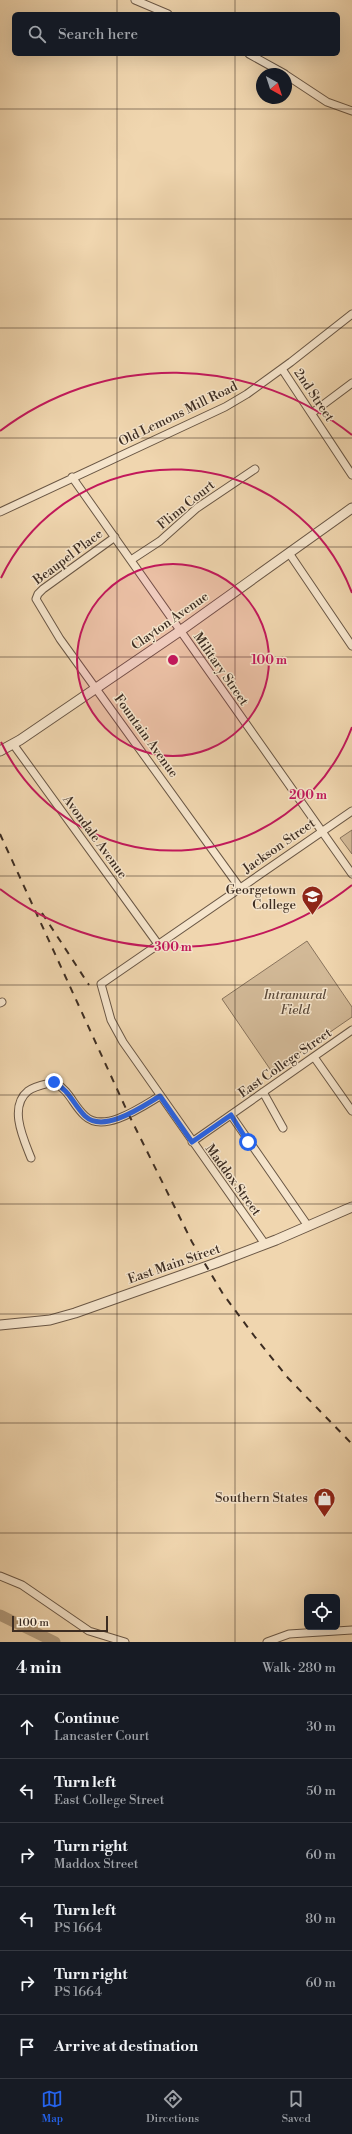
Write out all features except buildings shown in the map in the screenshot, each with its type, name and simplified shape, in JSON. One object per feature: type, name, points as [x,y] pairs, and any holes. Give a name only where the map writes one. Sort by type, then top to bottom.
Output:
[{"type":"street","points":[[135,0],[163,12]]},
{"type":"street","points":[[253,56],[274,68]]},
{"type":"street","points":[[292,79],[327,102],[352,111]]},
{"type":"street","name":"Old Lemons Mill Road","points":[[0,512],[225,406],[247,394],[282,369],[352,314]]},
{"type":"street","name":"2nd Street","points":[[282,369],[352,475]]},
{"type":"street","points":[[312,413],[352,383]]},
{"type":"street","name":"Flinn Court","points":[[131,560],[160,541],[197,508],[255,469]]},
{"type":"street","name":"Military Street","points":[[72,477],[352,874]]},
{"type":"street","name":"Clayton Avenue","points":[[0,751],[13,744],[180,631],[352,508]]},
{"type":"street","name":"Beaupel Place","points":[[37,596],[43,589],[115,537]]},
{"type":"street","points":[[289,553],[352,646]]},
{"type":"street","name":"Fountain Avenue","points":[[37,596],[38,602],[60,639],[240,888]]},
{"type":"street","name":"Avondale Avenue","points":[[13,744],[158,944]]},
{"type":"street","name":"Jackson Street","points":[[101,984],[352,811]]},
{"type":"street","name":"Maddox Street","points":[[101,984],[111,1020],[123,1042],[265,1244]]},
{"type":"street","name":"East College Street","points":[[192,1142],[352,1030]]},
{"type":"street","points":[[314,1057],[352,1111]]},
{"type":"street","points":[[31,1158],[21,1133],[18,1114],[21,1100],[28,1091],[54,1082],[64,1088],[84,1115],[90,1120],[103,1122],[126,1116],[160,1096]]},
{"type":"street","points":[[263,1092],[284,1128]]},
{"type":"street","points":[[231,1115],[308,1226]]},
{"type":"street","name":"East Main Street","points":[[0,1325],[50,1320],[75,1313],[186,1275],[265,1244],[352,1207]]},
{"type":"street","points":[[0,1576],[22,1585],[89,1631],[125,1642]]},
{"type":"street","points":[[267,1642],[289,1634],[352,1630]]},
{"type":"green space","points":[[352,830],[352,854],[340,838]]},
{"type":"green space","name":"Intramural Field","points":[[307,941],[352,1007],[352,1017],[272,1072],[222,999]]},
{"type":"waterway","points":[[0,1615],[55,1642]]},
{"type":"railway","points":[[0,834],[128,1113],[192,1242],[223,1294],[255,1337],[288,1378],[352,1444]]},
{"type":"railway","points":[[42,913],[89,985]]},
{"type":"place","name":"Georgetown College","points":[[312,916]]},
{"type":"place","name":"Southern States","points":[[324,1518]]},
{"type":"route","points":[[54,1082],[64,1088],[84,1115],[90,1120],[103,1122],[126,1116],[160,1096],[192,1142],[231,1115],[248,1142]]}]
